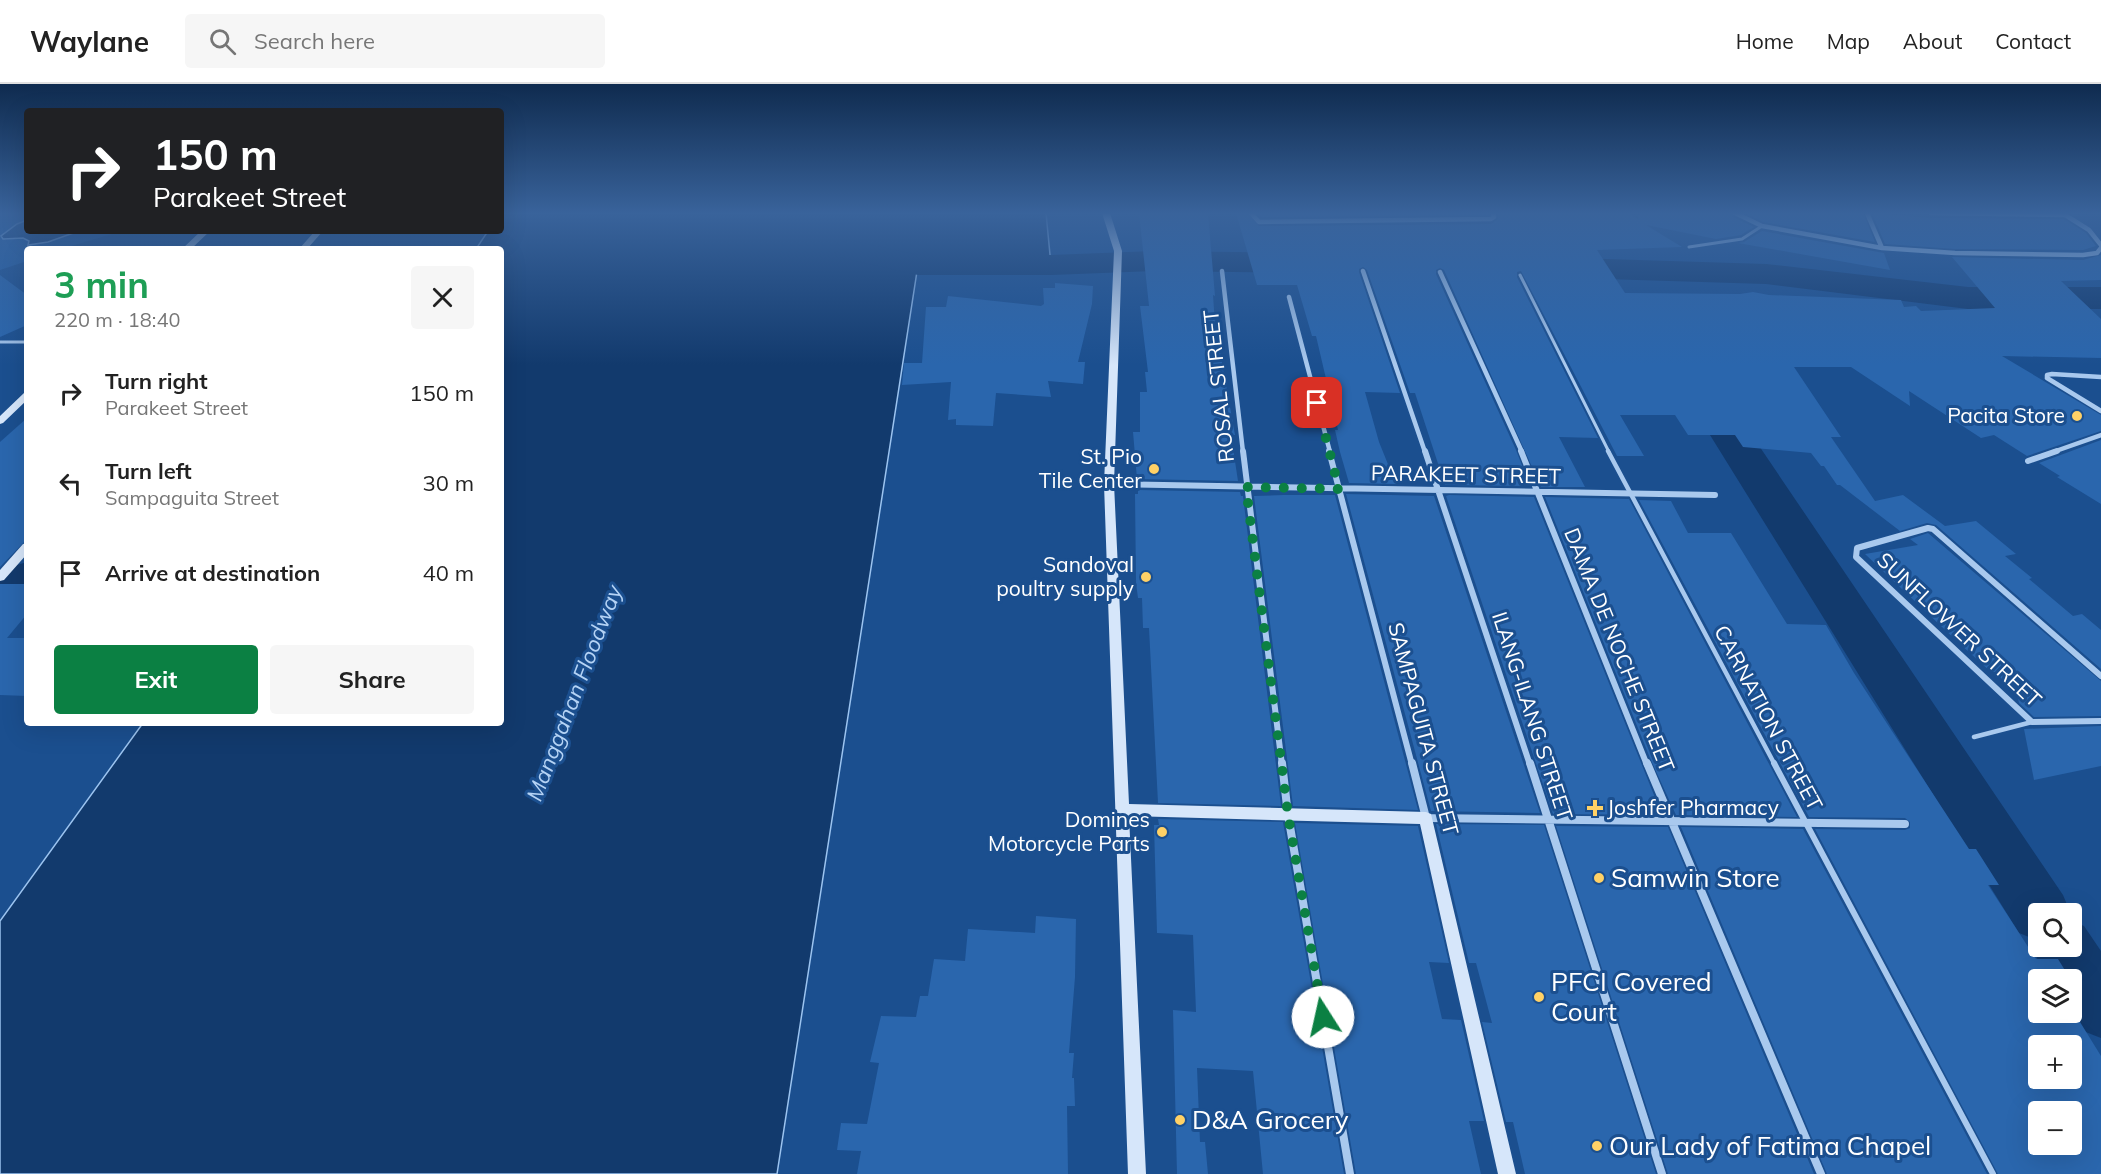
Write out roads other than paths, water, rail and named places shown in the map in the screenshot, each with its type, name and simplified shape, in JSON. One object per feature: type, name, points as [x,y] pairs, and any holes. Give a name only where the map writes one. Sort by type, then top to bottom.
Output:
[{"type":"main road","points":[[1118,264],[1109,484],[1137,1174]]},
{"type":"main road","points":[[0,421],[24,398]]},
{"type":"main road","points":[[0,577],[24,550]]},
{"type":"main road","points":[[1122,810],[1426,818]]},
{"type":"main road","name":"SAMPAGUITA STREET","points":[[1426,818],[1507,1174]]},
{"type":"street","name":"ROSAL STREET","points":[[1222,271],[1246,487],[1288,815],[1350,1174]]},
{"type":"street","name":"ILANG-ILANG STREET","points":[[1363,271],[1440,490],[1549,819],[1662,1174]]},
{"type":"street","name":"DAMA DE NOCHE STREET","points":[[1440,272],[1516,437],[1670,821],[1821,1174]]},
{"type":"street","name":"SAMPAGUITA STREET","points":[[1289,297],[1426,818]]},
{"type":"street","points":[[2101,377],[2047,375],[2047,378],[2101,411]]},
{"type":"street","points":[[2028,461],[2101,435]]},
{"type":"street","name":"PARAKEET STREET","points":[[1109,484],[1715,495]]},
{"type":"street","name":"SUNFLOWER STREET","points":[[2101,676],[1933,529],[1929,528],[1857,548],[1856,557],[2032,722],[2101,721]]},
{"type":"street","points":[[1426,818],[1905,824]]},
{"type":"lane","name":"CARNATION STREET","points":[[1520,275],[1630,494],[1993,1174]]},
{"type":"lane","points":[[0,342],[24,342]]},
{"type":"lane","points":[[1974,737],[2032,722]]},
{"type":"water","name":"Manggahan Floodway","points":[[504,264],[1051,264],[918,265],[777,1174],[0,1174],[0,921],[141,726],[504,726]]},
{"type":"waterway","points":[[913,264],[1080,264]]},
{"type":"waterway","points":[[1541,267],[1766,274],[1968,298],[2101,298]]},
{"type":"waterway","points":[[1693,377],[2034,903]]},
{"type":"waterway","points":[[14,582],[24,579]]},
{"type":"waterway","points":[[2069,957],[2101,1007]]},
{"type":"place","name":"Pacita Store","points":[[2077,416]]},
{"type":"place","name":"St. Pio Tile Center","points":[[1154,469]]},
{"type":"place","name":"Sandoval poultry supply","points":[[1146,577]]},
{"type":"place","name":"Joshfer Pharmacy","points":[[1595,808]]},
{"type":"place","name":"Domines Motorcycle Parts","points":[[1162,832]]},
{"type":"place","name":"Samwin Store","points":[[1599,878]]},
{"type":"place","name":"PFCI Covered Court","points":[[1539,997]]},
{"type":"place","name":"D&A Grocery","points":[[1180,1120]]},
{"type":"place","name":"Our Lady of Fatima Chapel","points":[[1597,1146]]}]
